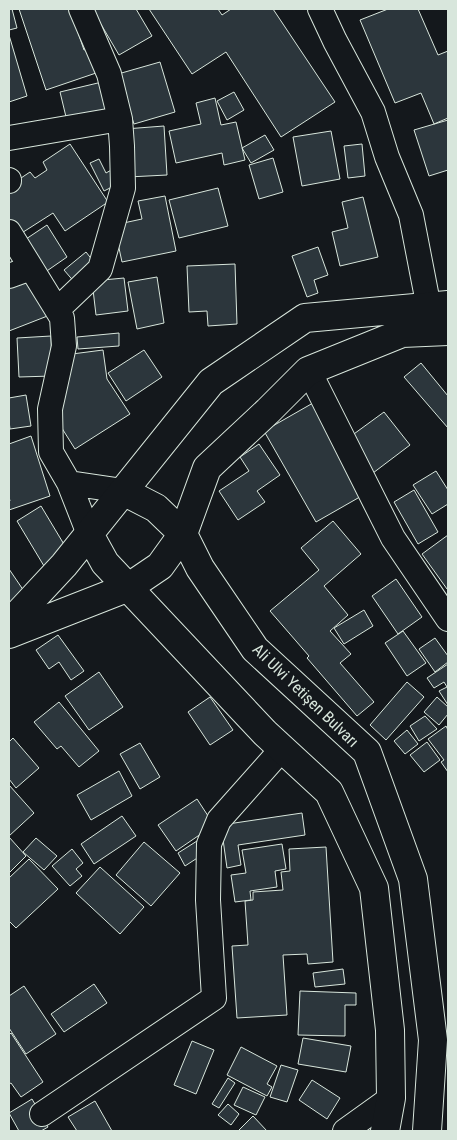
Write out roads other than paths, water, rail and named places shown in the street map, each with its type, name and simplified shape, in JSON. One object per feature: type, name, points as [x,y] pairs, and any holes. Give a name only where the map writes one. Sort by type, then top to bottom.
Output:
[{"type":"main road","points":[[9,624],[64,565],[211,382],[305,318],[438,307]]},
{"type":"main road","points":[[9,634],[129,587],[160,566],[183,534],[207,468],[309,371],[402,333],[448,331]]},
{"type":"main road","points":[[123,491],[156,508],[183,534]]},
{"type":"main road","points":[[89,534],[105,563],[264,733],[329,792],[374,888],[390,1030],[391,1098],[385,1131]]},
{"type":"main road","name":"Ali Ulvi Yetişen Bulvarı","points":[[183,534],[200,568],[255,649],[367,752],[413,879],[433,1040],[427,1131]]},
{"type":"street","points":[[57,310],[100,269],[123,188],[120,119],[109,74],[81,9]]},
{"type":"street","points":[[320,9],[373,112],[387,157],[412,215],[438,307]]},
{"type":"street","points":[[9,138],[120,119]]},
{"type":"street","points":[[9,232],[62,318],[64,346],[50,409],[51,452],[69,483],[89,534]]},
{"type":"street","points":[[9,276],[31,268]]},
{"type":"street","points":[[309,371],[393,538],[448,619]]},
{"type":"street","points":[[69,483],[123,491]]},
{"type":"street","points":[[42,1114],[214,998],[208,900],[210,844],[219,820],[282,749]]},
{"type":"street","points":[[345,1131],[391,1098]]}]
